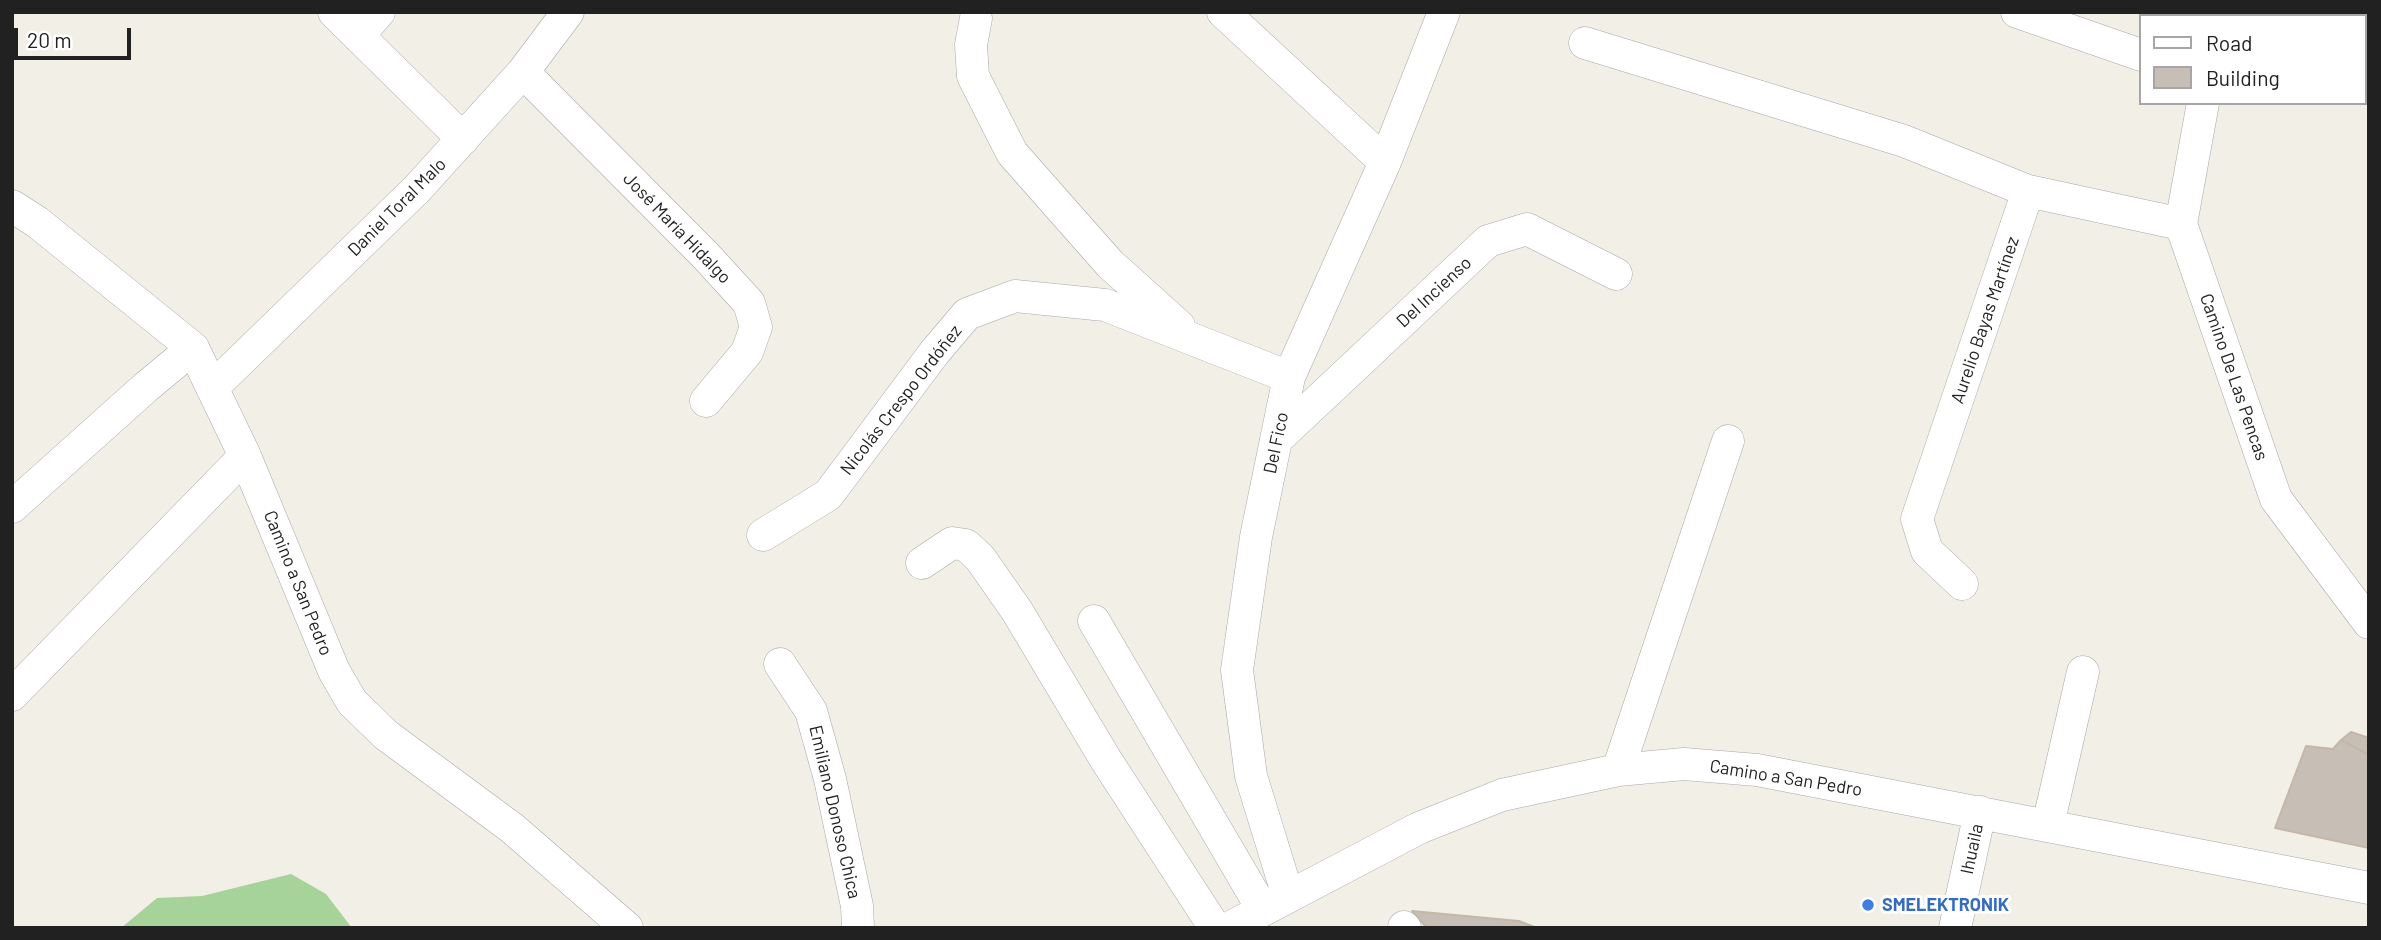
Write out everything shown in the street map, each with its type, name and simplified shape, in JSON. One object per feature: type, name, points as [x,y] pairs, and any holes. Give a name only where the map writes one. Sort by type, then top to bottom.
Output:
[{"type":"street","points":[[334,12],[464,139]]},
{"type":"street","points":[[358,36],[379,12]]},
{"type":"street","name":"Daniel Toral Malo","points":[[212,388],[417,189],[523,72],[568,12]]},
{"type":"street","points":[[1223,12],[1385,162]]},
{"type":"street","name":"Del Fico","points":[[1276,903],[1251,776],[1237,670],[1256,537],[1289,377],[1385,162],[1444,12]]},
{"type":"street","points":[[2017,12],[2140,55]]},
{"type":"street","points":[[976,18],[971,45],[973,76],[1012,153],[1110,264],[1193,339]]},
{"type":"street","points":[[1585,43],[1904,141],[2028,191],[2181,224]]},
{"type":"street","name":"José María Hidalgo","points":[[523,72],[706,256],[749,303],[756,327],[747,352],[706,401]]},
{"type":"street","name":"Camino De Las Pencas","points":[[2203,105],[2181,224],[2276,499],[2365,607]]},
{"type":"street","name":"Aurelio Bayas Martínez","points":[[1962,584],[1927,551],[1917,519],[2028,191]]},
{"type":"street","name":"Camino a San Pedro","points":[[12,206],[37,222],[193,348],[245,456],[334,671],[352,702],[386,735],[512,828],[627,928]]},
{"type":"street","name":"Del Incienso","points":[[1277,439],[1488,241],[1527,229],[1616,274]]},
{"type":"street","name":"Nicolás Crespo Ordóñez","points":[[762,536],[828,495],[934,352],[967,314],[1015,296],[1105,305],[1289,377]]},
{"type":"street","points":[[12,507],[193,348]]},
{"type":"street","points":[[1618,770],[1728,442]]},
{"type":"street","points":[[12,695],[245,456]]},
{"type":"street","points":[[922,563],[952,542],[966,545],[980,558],[1017,611],[1106,760],[1215,928]]},
{"type":"street","points":[[1094,621],[1276,903]]},
{"type":"street","name":"Emiliano Donoso Chica","points":[[780,664],[811,711],[833,792],[857,906],[858,928]]},
{"type":"street","points":[[2048,825],[2082,672]]},
{"type":"street","name":"Camino a San Pedro","points":[[1229,928],[1419,828],[1467,807],[1541,785],[1618,770],[1684,765],[1735,767],[2369,888]]},
{"type":"street","name":"Ihuaila","points":[[1955,928],[1980,812]]},
{"type":"green space","points":[[291,874],[326,894],[352,928],[121,928],[157,898],[202,896]]},
{"type":"building","points":[[2351,732],[2369,738],[2369,755],[2341,740]]},
{"type":"building","points":[[2341,740],[2369,755],[2369,848],[2275,828],[2306,746],[2333,749]]},
{"type":"building","points":[[1412,911],[1519,921],[1537,928],[1427,928]]},
{"type":"place","name":"SMELEKTRONIK","points":[[1868,905]]}]
